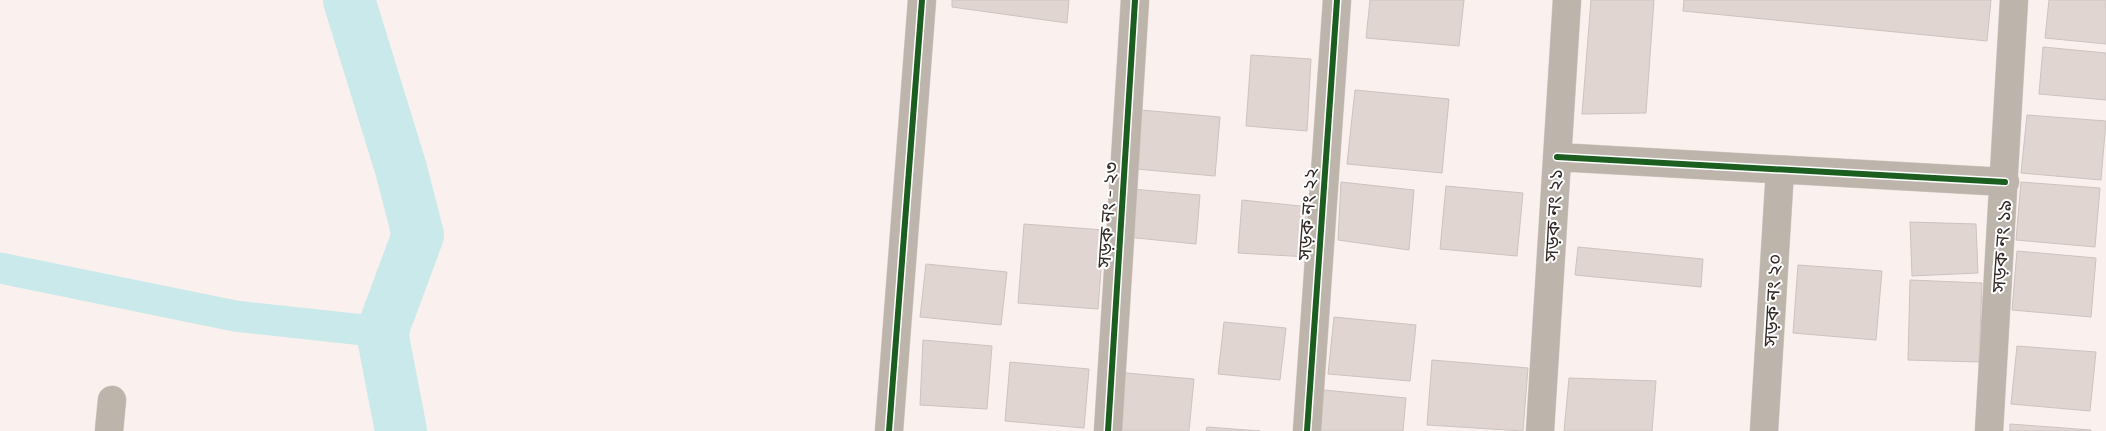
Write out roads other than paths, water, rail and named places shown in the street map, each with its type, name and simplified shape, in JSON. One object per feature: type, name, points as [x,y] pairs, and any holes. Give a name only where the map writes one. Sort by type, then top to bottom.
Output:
[{"type":"street","points":[[889,431],[922,0]]},
{"type":"street","name":"সড়ক নং - ২৩","points":[[1108,431],[1135,0]]},
{"type":"street","name":"সড়ক নং ২২","points":[[1306,431],[1337,0]]},
{"type":"street","name":"সড়ক নং ২১","points":[[1540,431],[1567,0]]},
{"type":"street","name":"সড়ক নং ১৯","points":[[1989,431],[2005,182],[2014,0]]},
{"type":"street","points":[[1557,157],[2005,182]]},
{"type":"street","name":"সড়ক নং ২০","points":[[1764,431],[1780,170]]},
{"type":"street","points":[[109,431],[112,400]]},
{"type":"waterway","points":[[349,0],[401,169],[418,235],[382,332],[401,431]]},
{"type":"waterway","points":[[0,268],[235,316],[382,332]]}]
